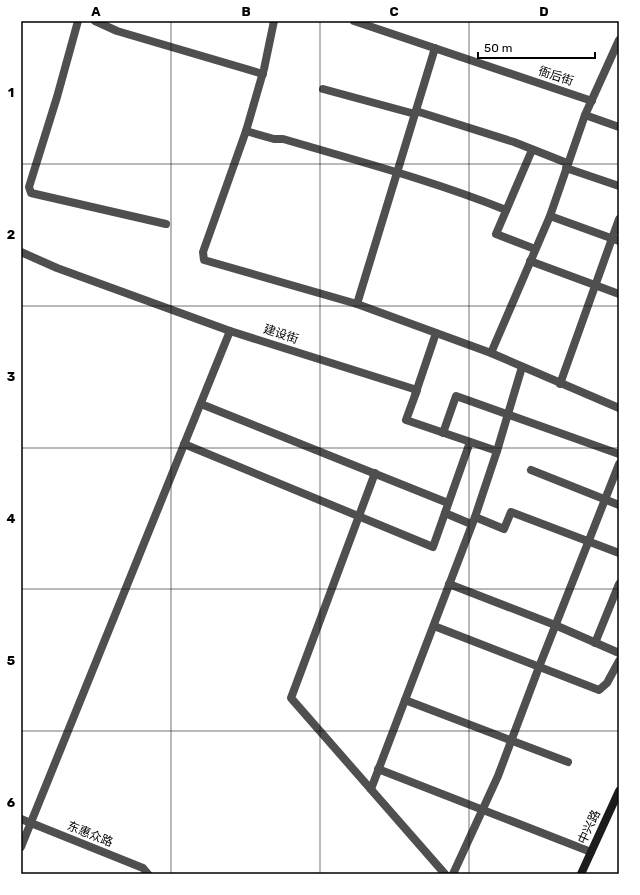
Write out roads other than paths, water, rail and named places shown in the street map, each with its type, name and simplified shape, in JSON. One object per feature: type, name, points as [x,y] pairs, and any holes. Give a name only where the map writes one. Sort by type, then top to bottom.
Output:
[{"type":"main road","name":"中兴路","points":[[581,874],[619,791]]},
{"type":"street","points":[[78,21],[57,97],[29,187],[31,193],[166,224]]},
{"type":"street","points":[[95,21],[117,31],[263,74]]},
{"type":"street","points":[[274,21],[263,74],[246,131],[203,252],[204,260],[357,304],[491,353],[560,384],[619,408]]},
{"type":"street","name":"衙后街","points":[[354,21],[592,101]]},
{"type":"street","points":[[491,353],[550,216],[566,165],[585,115],[619,40]]},
{"type":"street","points":[[357,304],[434,48]]},
{"type":"street","points":[[323,89],[415,113],[514,142],[619,186]]},
{"type":"street","points":[[585,115],[619,128]]},
{"type":"street","points":[[246,131],[274,139],[283,139],[397,173],[477,198],[506,210]]},
{"type":"street","points":[[532,150],[496,234],[536,249]]},
{"type":"street","points":[[550,216],[616,240]]},
{"type":"street","points":[[560,384],[595,285],[616,240],[619,219]]},
{"type":"street","name":"建设街","points":[[21,252],[57,268],[230,331],[417,390]]},
{"type":"street","points":[[530,261],[619,294]]},
{"type":"street","points":[[21,847],[230,331]]},
{"type":"street","points":[[436,333],[406,420],[497,451]]},
{"type":"street","points":[[371,789],[473,521],[497,451],[522,367]]},
{"type":"street","points":[[443,432],[456,396],[619,454]]},
{"type":"street","points":[[201,404],[448,503]]},
{"type":"street","points":[[184,444],[433,547],[470,442]]},
{"type":"street","points":[[453,874],[483,810],[512,741],[539,667],[619,464]]},
{"type":"street","points":[[531,470],[619,505]]},
{"type":"street","points":[[375,473],[291,698],[445,874]]},
{"type":"street","points":[[445,513],[504,529],[511,512],[619,553]]},
{"type":"street","points":[[450,584],[555,626],[619,654]]},
{"type":"street","points":[[595,643],[619,584]]},
{"type":"street","points":[[434,626],[599,690],[607,683],[619,661]]},
{"type":"street","points":[[405,700],[568,762]]},
{"type":"street","points":[[378,769],[591,852]]},
{"type":"street","name":"东惠众路","points":[[21,819],[143,868],[148,874]]}]
